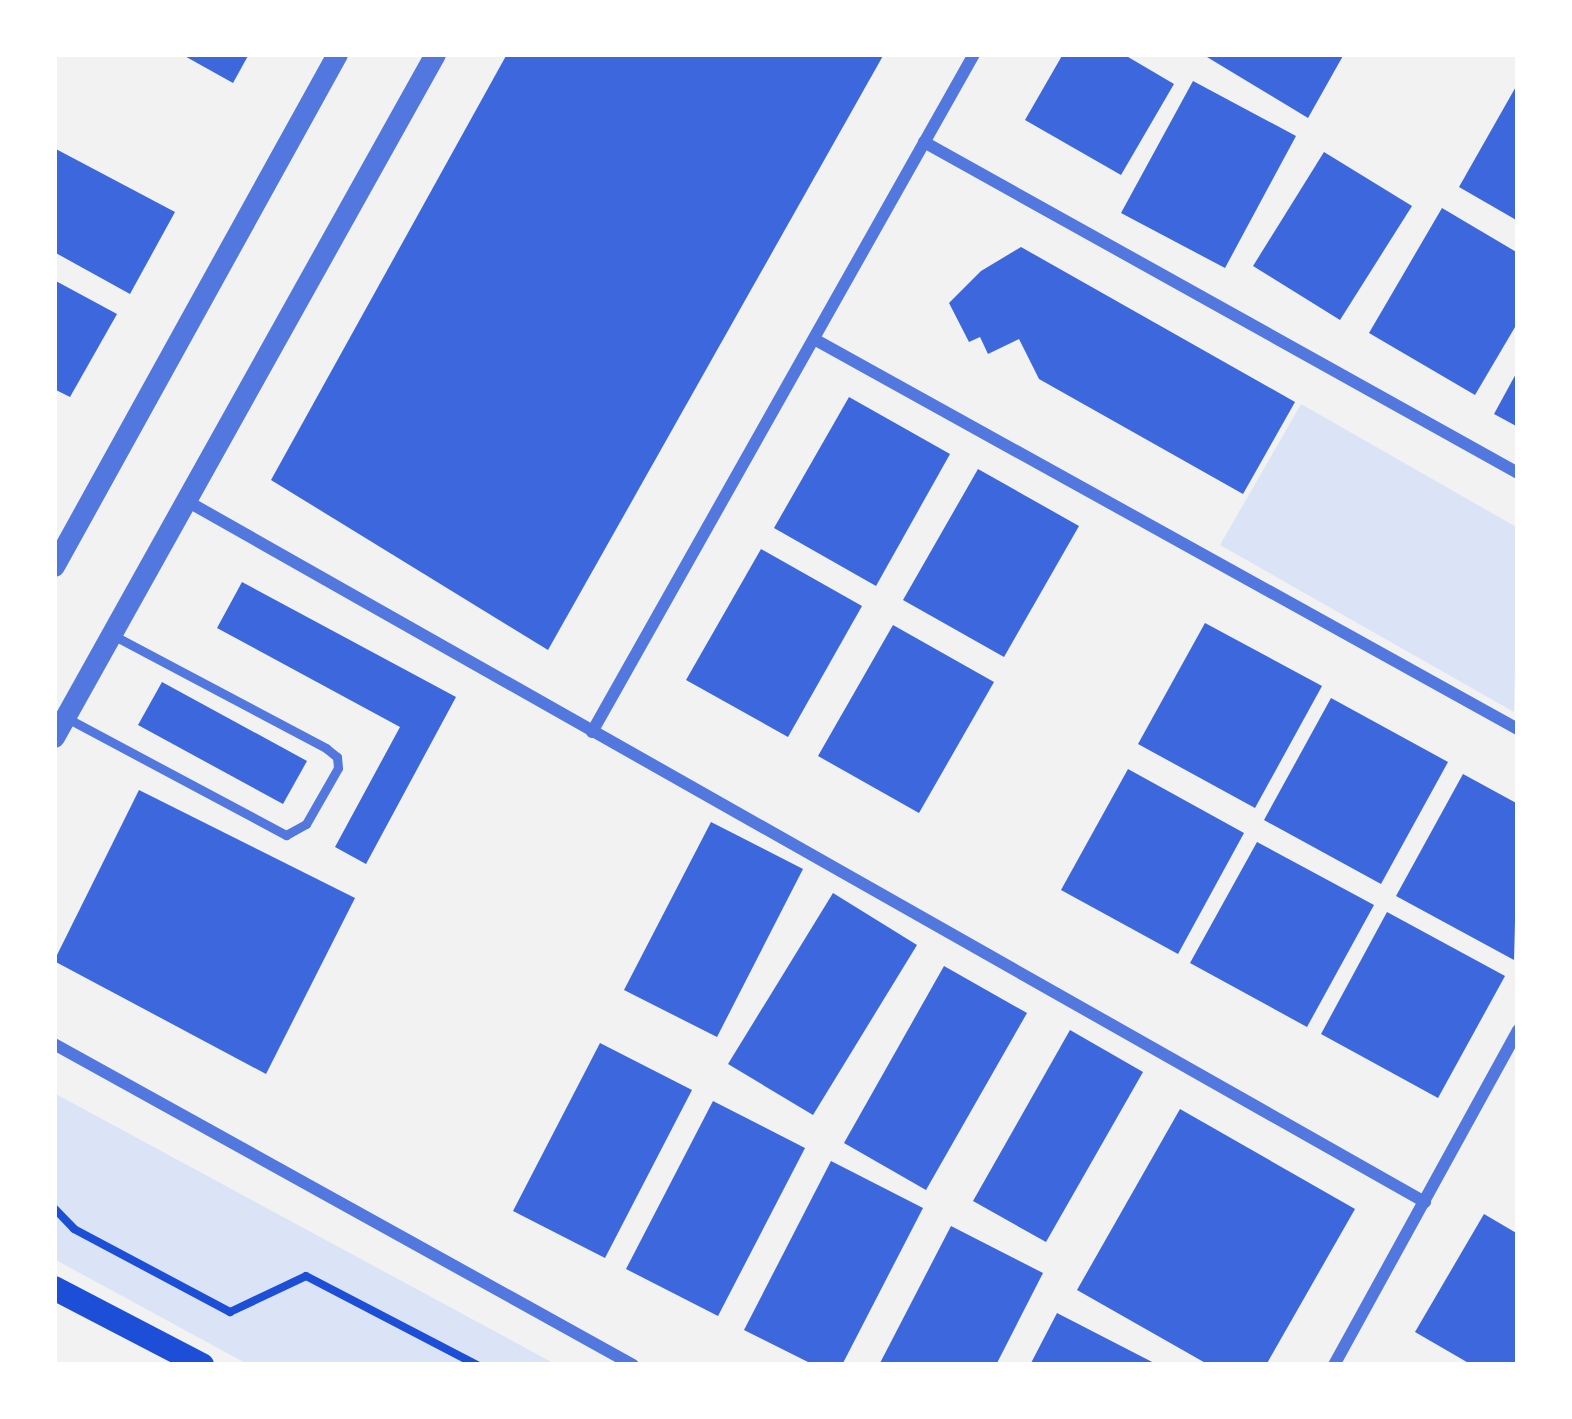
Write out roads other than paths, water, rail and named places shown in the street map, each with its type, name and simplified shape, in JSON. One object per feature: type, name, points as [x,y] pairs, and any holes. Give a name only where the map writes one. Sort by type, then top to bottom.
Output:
[{"type":"main road","points":[[54,1288],[202,1365]]},
{"type":"street","points":[[54,566],[337,54]]},
{"type":"street","points":[[57,730],[435,54]]},
{"type":"street","points":[[592,732],[974,54]]},
{"type":"street","points":[[924,142],[1518,473]]},
{"type":"street","points":[[814,339],[1518,729]]},
{"type":"street","points":[[185,500],[1425,1202]]},
{"type":"street","points":[[1334,1365],[1518,1030]]},
{"type":"street","points":[[54,1044],[633,1365]]},
{"type":"lane","points":[[57,730],[286,835],[307,824],[338,768],[337,757],[111,634]]}]
